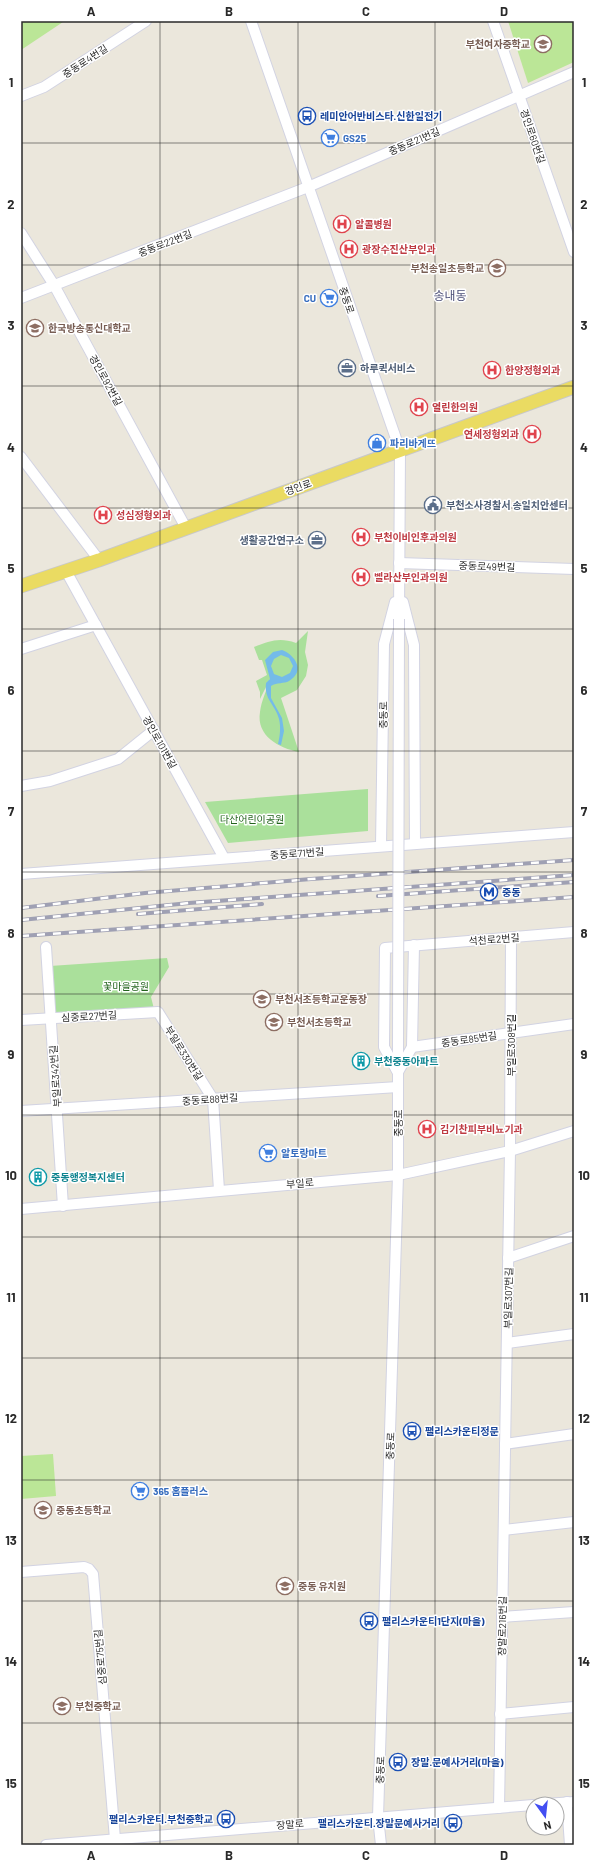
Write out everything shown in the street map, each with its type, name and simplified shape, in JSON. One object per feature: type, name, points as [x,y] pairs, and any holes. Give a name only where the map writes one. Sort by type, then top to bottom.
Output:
[{"type":"main road","name":"경인로","points":[[21,586],[99,560],[574,387]]},
{"type":"street","name":"중동로4번길","points":[[21,96],[44,87],[146,21]]},
{"type":"street","name":"중동로","points":[[252,21],[400,450],[398,1175],[378,1817],[381,1845]]},
{"type":"street","name":"경인로60번길","points":[[493,21],[574,252]]},
{"type":"street","name":"중동로21번길","points":[[308,187],[574,72]]},
{"type":"street","name":"중동로22번길","points":[[21,298],[308,187]]},
{"type":"street","name":"경인로92번길","points":[[21,233],[54,286],[186,528]]},
{"type":"street","points":[[21,457],[99,560]]},
{"type":"street","name":"중동로49번길","points":[[399,563],[574,569]]},
{"type":"street","name":"경인로101번길","points":[[66,571],[224,858]]},
{"type":"street","name":"중동로","points":[[399,586],[414,645],[416,844]]},
{"type":"street","name":"중동로","points":[[381,846],[384,644],[399,586]]},
{"type":"street","points":[[21,649],[96,625]]},
{"type":"street","points":[[21,786],[50,781],[118,759],[154,730]]},
{"type":"street","name":"중동로71번길","points":[[21,874],[574,832]]},
{"type":"street","name":"석천로2번길","points":[[398,1072],[384,1047],[385,948],[574,932]]},
{"type":"street","name":"부일로308번길","points":[[510,1151],[511,938]]},
{"type":"street","points":[[398,1072],[412,1047],[414,945]]},
{"type":"street","name":"부일로342번길","points":[[46,947],[58,1109],[63,1206]]},
{"type":"street","name":"심중로27번길","points":[[21,1020],[156,1012]]},
{"type":"street","name":"부일로330번길","points":[[156,1012],[158,1012],[213,1099],[219,1190]]},
{"type":"street","name":"중동로85번길","points":[[412,1047],[574,1024]]},
{"type":"street","name":"중동로88번길","points":[[21,1111],[398,1088]]},
{"type":"street","name":"부일로","points":[[21,1209],[398,1175],[510,1151],[574,1132]]},
{"type":"street","name":"부일로307번길","points":[[505,1444],[510,1151]]},
{"type":"street","points":[[508,1258],[574,1236]]},
{"type":"street","points":[[507,1344],[574,1334]]},
{"type":"street","points":[[505,1444],[574,1434]]},
{"type":"street","name":"장말로216번길","points":[[499,1808],[505,1444]]},
{"type":"street","points":[[504,1530],[574,1522]]},
{"type":"street","name":"심중로75번길","points":[[21,1572],[84,1567],[89,1569],[93,1574],[115,1839]]},
{"type":"street","points":[[502,1618],[574,1612]]},
{"type":"street","points":[[500,1714],[574,1708]]},
{"type":"street","points":[[570,1802],[570,1845]]},
{"type":"street","name":"장말로","points":[[46,1845],[525,1806]]},
{"type":"street","points":[[175,1834],[176,1845]]},
{"type":"green space","points":[[21,21],[62,21],[63,22],[21,50]]},
{"type":"green space","name":"부천여자중학교","points":[[508,21],[574,21],[574,62],[528,83]]},
{"type":"green space","points":[[308,631],[305,652],[308,665],[306,676],[297,690],[281,698],[299,752],[291,750],[270,740],[262,728],[260,712],[270,679],[260,699],[260,692],[256,681],[267,675],[262,660],[259,660],[254,647],[275,640],[285,640],[296,643]]},
{"type":"green space","name":"다산어린이공원","points":[[368,789],[368,831],[228,843],[205,802]]},
{"type":"green space","name":"꽃마을공원","points":[[167,958],[169,967],[151,997],[154,1009],[53,1015],[50,966]]},
{"type":"green space","points":[[53,1454],[56,1496],[21,1499],[21,1456]]},
{"type":"water","points":[[282,650],[287,652],[294,659],[298,668],[297,673],[289,681],[271,686],[271,698],[282,718],[284,731],[281,745],[278,744],[280,732],[279,719],[268,698],[266,689],[266,683],[270,679],[265,660],[273,652]],"holes":[[[281,655],[289,658],[293,666],[290,673],[282,677],[274,674],[271,666],[274,659]]]},
{"type":"railway","points":[[21,908],[145,893],[311,879],[574,860]]},
{"type":"railway","points":[[21,920],[189,903],[574,875]]},
{"type":"railway","points":[[378,896],[574,882]]},
{"type":"railway","points":[[21,936],[574,897]]},
{"type":"railway","points":[[138,914],[262,904]]},
{"type":"place","name":"부천여자중학교","points":[[543,44]]},
{"type":"place","name":"레미안어반비스타.신한일전기","points":[[307,116]]},
{"type":"place","name":"GS25","points":[[330,138]]},
{"type":"place","name":"알콜병원","points":[[342,224]]},
{"type":"place","name":"광장수진산부인과","points":[[349,249]]},
{"type":"place","name":"부천송일초등학교","points":[[497,268]]},
{"type":"place","name":"CU","points":[[329,298]]},
{"type":"place","name":"한국방송통신대학교","points":[[35,328]]},
{"type":"place","name":"하루퀵서비스","points":[[347,368]]},
{"type":"place","name":"한양정형외과","points":[[492,370]]},
{"type":"place","name":"열린한의원","points":[[419,407]]},
{"type":"place","name":"연세정형외과","points":[[532,434]]},
{"type":"place","name":"파리바게뜨","points":[[377,443]]},
{"type":"place","name":"부천소사경찰서 송일치안센터","points":[[433,505]]},
{"type":"place","name":"성심정형외과","points":[[103,515]]},
{"type":"place","name":"부천이비인후과의원","points":[[361,537]]},
{"type":"place","name":"생활공간연구소","points":[[317,540]]},
{"type":"place","name":"벨라산부인과의원","points":[[361,577]]},
{"type":"place","name":"중동","points":[[489,892]]},
{"type":"place","name":"부천서초등학교운동장","points":[[262,999]]},
{"type":"place","name":"부천서초등학교","points":[[274,1022]]},
{"type":"place","name":"부천중동아파트","points":[[361,1061]]},
{"type":"place","name":"김기찬피부비뇨기과","points":[[427,1129]]},
{"type":"place","name":"알토랑마트","points":[[268,1153]]},
{"type":"place","name":"중동행정복지센터","points":[[38,1177]]},
{"type":"place","name":"팰리스카운티정문","points":[[412,1431]]},
{"type":"place","name":"365 홈플러스","points":[[140,1491]]},
{"type":"place","name":"중동초등학교","points":[[43,1510]]},
{"type":"place","name":"중동 유치원","points":[[285,1586]]},
{"type":"place","name":"팰리스카운티1단지(마을)","points":[[369,1621]]},
{"type":"place","name":"부천중학교","points":[[62,1706]]},
{"type":"place","name":"장말.문예사거리(마을)","points":[[398,1762]]},
{"type":"place","name":"팰리스카운티.부천중학교","points":[[226,1819]]},
{"type":"place","name":"팰리스카운티.장말문예사거리","points":[[453,1823]]},
{"type":"district","name":"송내동","points":[[450,295]]}]
